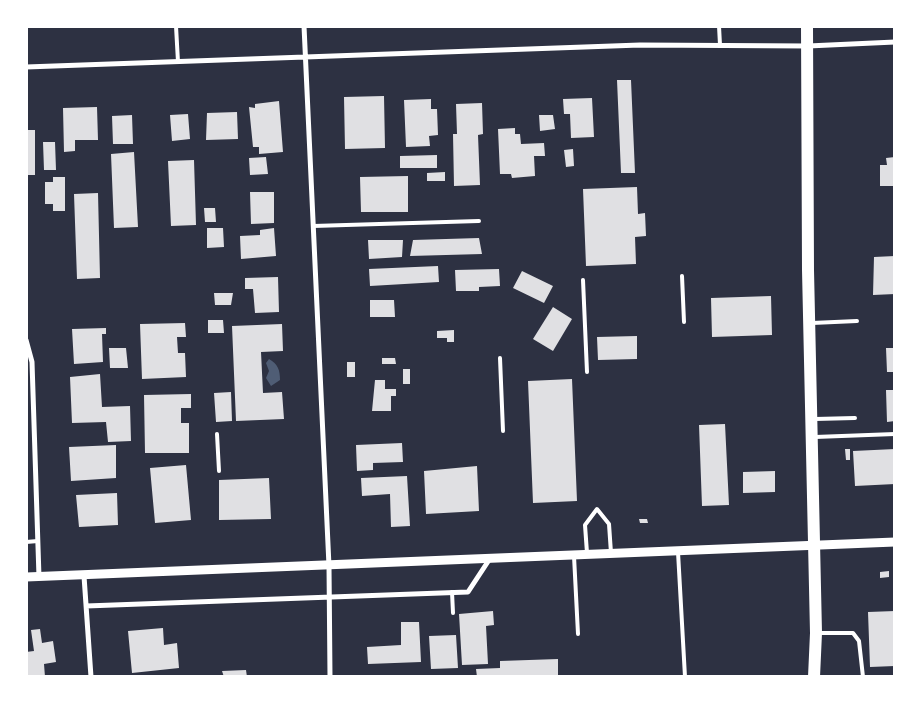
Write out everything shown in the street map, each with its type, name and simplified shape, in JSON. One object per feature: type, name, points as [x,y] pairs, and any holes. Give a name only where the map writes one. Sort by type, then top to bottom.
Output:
[{"type":"main road","points":[[807,26],[810,419],[812,545],[816,633],[814,677]]},
{"type":"street","points":[[304,26],[329,566],[330,677]]},
{"type":"street","points":[[26,67],[640,45],[808,46],[895,42]]},
{"type":"street","points":[[26,340],[32,362],[39,577]]},
{"type":"street","points":[[26,577],[489,560],[611,553],[895,542]]},
{"type":"street","points":[[86,606],[468,592],[489,560]]},
{"type":"street","points":[[84,576],[91,677]]},
{"type":"lane","points":[[176,26],[178,62]]},
{"type":"lane","points":[[719,26],[720,45]]},
{"type":"lane","points":[[313,226],[479,221]]},
{"type":"lane","points":[[682,276],[684,322]]},
{"type":"lane","points":[[583,280],[587,372]]},
{"type":"lane","points":[[809,323],[857,322]]},
{"type":"lane","points":[[500,358],[503,431]]},
{"type":"lane","points":[[810,419],[855,418]]},
{"type":"lane","points":[[217,434],[219,471]]},
{"type":"lane","points":[[811,437],[895,434]]},
{"type":"lane","points":[[587,555],[585,525],[597,508],[609,524],[611,553]]},
{"type":"lane","points":[[26,542],[38,541]]},
{"type":"lane","points":[[678,551],[685,677]]},
{"type":"lane","points":[[574,555],[578,634]]},
{"type":"lane","points":[[452,592],[453,613]]},
{"type":"lane","points":[[816,633],[853,633],[859,641],[863,677]]},
{"type":"water","points":[[269,359],[276,365],[280,376],[280,380],[271,386],[266,378],[269,371],[266,363]]},
{"type":"building","points":[[617,80],[631,80],[635,173],[621,173]]},
{"type":"building","points":[[384,96],[385,148],[345,149],[344,97]]},
{"type":"building","points":[[592,98],[594,137],[571,138],[570,114],[564,114],[563,99]]},
{"type":"building","points":[[431,99],[431,109],[437,109],[438,135],[429,136],[430,146],[406,147],[404,100]]},
{"type":"building","points":[[279,101],[283,152],[259,154],[259,147],[253,147],[249,107],[255,108],[255,104]]},
{"type":"building","points":[[482,103],[483,134],[478,135],[480,185],[454,186],[453,134],[457,134],[456,104]]},
{"type":"building","points":[[97,107],[98,140],[75,140],[75,151],[64,152],[63,108]]},
{"type":"building","points":[[237,112],[238,139],[206,140],[207,113]]},
{"type":"building","points":[[188,114],[190,139],[172,141],[170,115]]},
{"type":"building","points":[[132,115],[133,144],[113,144],[112,116]]},
{"type":"building","points":[[539,115],[553,115],[555,129],[540,131]]},
{"type":"building","points":[[515,128],[515,134],[520,134],[521,144],[544,143],[545,156],[534,156],[535,176],[512,178],[511,174],[500,174],[498,129]]},
{"type":"building","points":[[26,130],[35,130],[35,175],[26,175]]},
{"type":"building","points":[[43,142],[55,142],[56,170],[44,170]]},
{"type":"building","points":[[573,149],[574,166],[566,167],[564,150]]},
{"type":"building","points":[[134,152],[138,227],[114,228],[111,154]]},
{"type":"building","points":[[437,155],[437,168],[400,168],[400,156]]},
{"type":"building","points":[[266,157],[268,174],[250,175],[249,158]]},
{"type":"building","points":[[895,157],[895,186],[880,186],[880,165],[887,165],[886,158]]},
{"type":"building","points":[[194,160],[196,225],[171,226],[168,161]]},
{"type":"building","points":[[445,172],[445,181],[427,181],[427,173]]},
{"type":"building","points":[[408,176],[408,212],[361,212],[360,177]]},
{"type":"building","points":[[53,177],[65,177],[65,211],[53,211],[53,204],[45,204],[45,182],[53,182]]},
{"type":"building","points":[[637,187],[638,214],[645,213],[646,236],[635,237],[636,264],[586,266],[583,189]]},
{"type":"building","points":[[250,192],[274,192],[274,223],[251,224]]},
{"type":"building","points":[[98,193],[100,278],[77,279],[74,194]]},
{"type":"building","points":[[204,208],[215,208],[216,222],[205,222]]},
{"type":"building","points":[[207,228],[223,228],[224,247],[207,248]]},
{"type":"building","points":[[274,228],[276,256],[241,259],[240,236],[260,235],[260,230]]},
{"type":"building","points":[[479,238],[482,254],[410,256],[413,240]]},
{"type":"building","points":[[368,240],[403,240],[402,257],[369,259]]},
{"type":"building","points":[[895,256],[895,294],[873,295],[874,257]]},
{"type":"building","points":[[438,266],[439,282],[370,286],[369,269]]},
{"type":"building","points":[[499,269],[500,286],[479,287],[479,291],[456,291],[455,270]]},
{"type":"building","points":[[522,271],[553,286],[544,303],[513,288]]},
{"type":"building","points":[[278,277],[279,312],[255,313],[253,289],[245,289],[245,278]]},
{"type":"building","points":[[214,293],[233,293],[231,305],[215,305]]},
{"type":"building","points":[[771,296],[772,335],[712,337],[711,298]]},
{"type":"building","points":[[370,300],[394,300],[395,317],[370,317]]},
{"type":"building","points":[[553,307],[572,319],[553,351],[533,339]]},
{"type":"building","points":[[208,320],[223,320],[224,333],[208,333]]},
{"type":"building","points":[[185,323],[186,337],[177,337],[178,353],[185,353],[186,377],[142,379],[140,324]]},
{"type":"building","points":[[282,324],[283,351],[261,352],[263,393],[282,392],[284,419],[236,421],[232,326]]},
{"type":"building","points":[[106,328],[106,334],[102,334],[103,362],[74,364],[72,329]]},
{"type":"building","points":[[454,330],[454,342],[447,342],[447,338],[437,338],[437,331]]},
{"type":"building","points":[[637,336],[637,359],[598,360],[597,337]]},
{"type":"building","points":[[109,348],[126,348],[128,368],[110,368]]},
{"type":"building","points":[[886,348],[895,348],[895,372],[887,372]]},
{"type":"building","points":[[382,358],[395,358],[396,364],[382,364]]},
{"type":"building","points":[[347,362],[355,362],[355,377],[347,377]]},
{"type":"building","points":[[403,369],[410,369],[410,384],[403,384]]},
{"type":"building","points":[[100,374],[102,407],[130,406],[131,441],[108,442],[106,422],[72,423],[70,377]]},
{"type":"building","points":[[572,379],[577,501],[533,503],[528,381]]},
{"type":"building","points":[[375,380],[385,380],[385,389],[396,389],[396,396],[391,396],[391,411],[372,411]]},
{"type":"building","points":[[886,390],[895,390],[895,421],[887,422]]},
{"type":"building","points":[[231,392],[232,421],[216,422],[214,393]]},
{"type":"building","points":[[191,394],[191,408],[181,408],[181,423],[189,423],[189,453],[145,453],[144,395]]},
{"type":"building","points":[[725,424],[729,505],[702,506],[699,425]]},
{"type":"building","points":[[402,443],[403,462],[373,463],[373,470],[357,471],[356,445]]},
{"type":"building","points":[[116,445],[116,478],[71,481],[69,447]]},
{"type":"building","points":[[845,449],[850,449],[850,460],[846,460]]},
{"type":"building","points":[[895,449],[895,484],[855,486],[853,451]]},
{"type":"building","points":[[186,465],[191,520],[155,523],[150,468]]},
{"type":"building","points":[[477,466],[479,511],[426,514],[424,471]]},
{"type":"building","points":[[775,471],[775,492],[743,493],[743,472]]},
{"type":"building","points":[[407,476],[410,526],[391,527],[390,494],[362,496],[361,478]]},
{"type":"building","points":[[269,478],[271,519],[219,520],[219,480]]},
{"type":"building","points":[[117,493],[118,525],[79,527],[76,495]]},
{"type":"building","points":[[639,519],[647,519],[648,523],[640,523]]},
{"type":"building","points":[[889,571],[889,577],[880,578],[880,572]]},
{"type":"building","points":[[493,611],[494,625],[486,626],[488,664],[462,665],[459,614]]},
{"type":"building","points":[[895,611],[895,666],[870,667],[868,612]]},
{"type":"building","points":[[401,622],[419,622],[421,662],[368,664],[367,647],[401,645]]},
{"type":"building","points":[[163,628],[164,645],[177,643],[179,668],[132,673],[128,631]]},
{"type":"building","points":[[40,629],[42,643],[53,641],[56,662],[44,664],[45,677],[26,677],[26,652],[34,651],[31,630]]},
{"type":"building","points":[[456,635],[458,668],[431,669],[429,636]]},
{"type":"building","points":[[558,659],[558,677],[477,677],[476,669],[500,668],[500,661]]},
{"type":"building","points":[[246,670],[247,677],[224,677],[222,671]]}]
